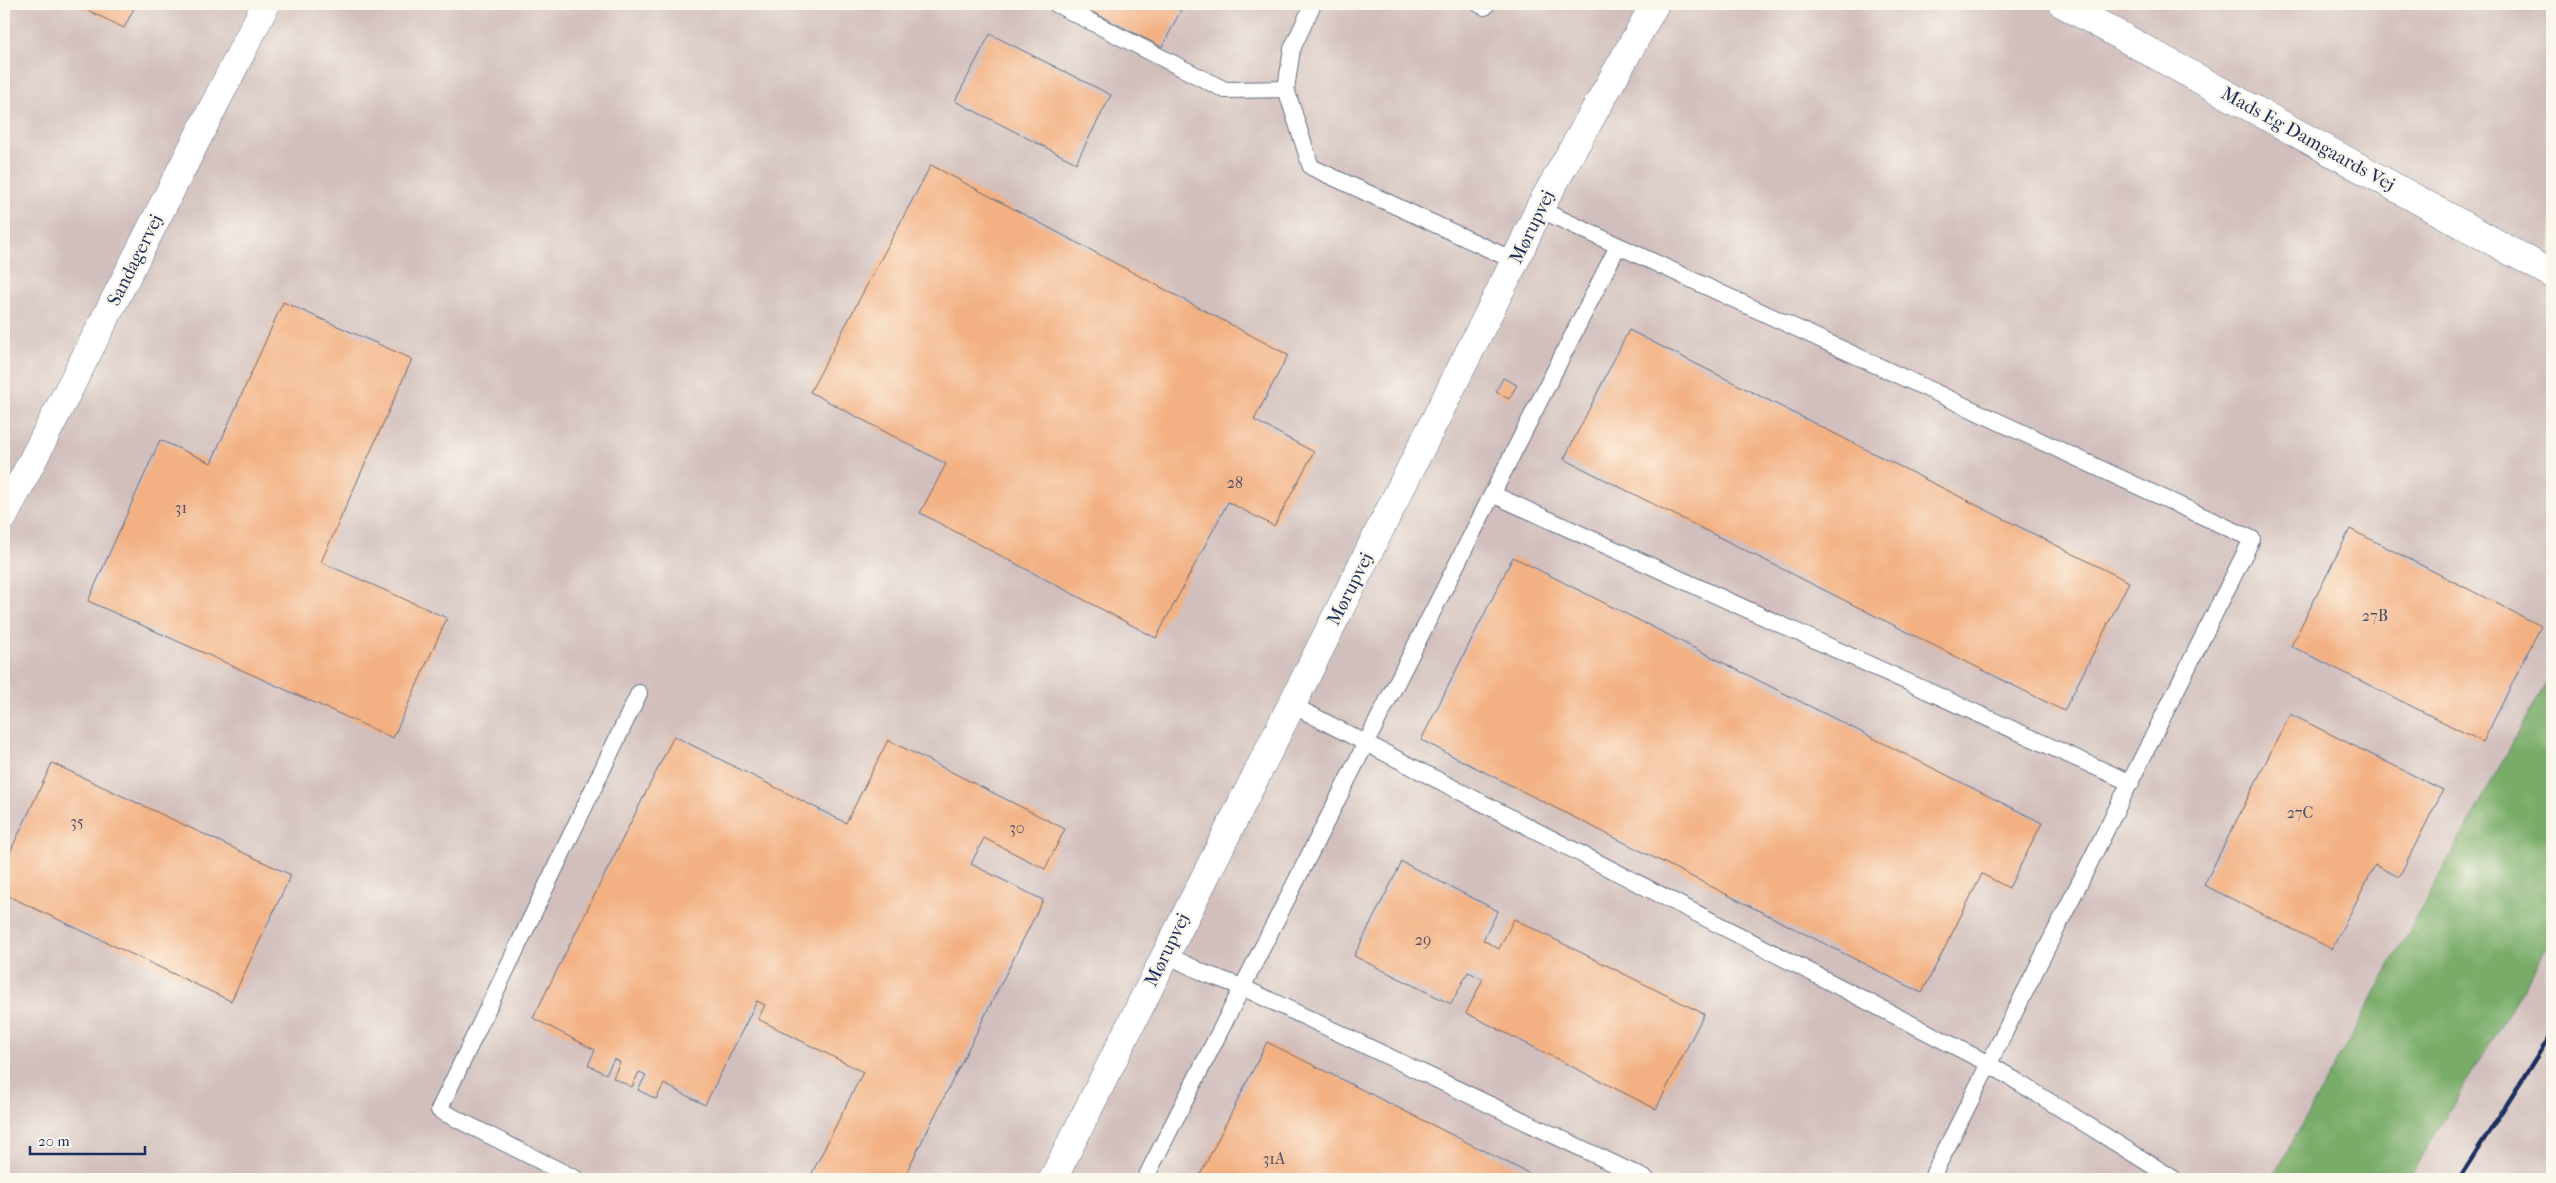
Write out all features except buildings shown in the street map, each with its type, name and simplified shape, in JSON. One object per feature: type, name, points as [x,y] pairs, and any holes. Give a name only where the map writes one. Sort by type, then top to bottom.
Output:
[{"type":"street","name":"Sandagervej","points":[[4,516],[266,4]]},
{"type":"street","name":"Mørupvej","points":[[1053,1179],[1515,261],[1539,209],[1655,4]]},
{"type":"street","name":"Mads Eg Damgaards Vej","points":[[2063,4],[2552,274]]},
{"type":"lane","points":[[1056,4],[1226,90],[1286,89]]},
{"type":"lane","points":[[1313,4],[1292,49],[1286,89],[1311,167],[1515,261]]},
{"type":"lane","points":[[1479,4],[1485,7],[1486,4]]},
{"type":"lane","points":[[1539,209],[2252,539],[1931,1179]]},
{"type":"lane","points":[[1145,1179],[1368,743],[1618,246]]},
{"type":"lane","points":[[1492,494],[2131,783]]},
{"type":"lane","points":[[576,1179],[439,1110],[639,693]]},
{"type":"lane","points":[[1292,705],[1990,1064],[2174,1179]]},
{"type":"lane","points":[[1165,954],[1204,973],[1242,987],[1646,1179]]},
{"type":"shaded area","points":[[4,4],[2552,4],[2552,1179],[4,1179]]},
{"type":"green space","points":[[2552,672],[2552,940],[2408,1179],[2272,1179]]},
{"type":"railway","points":[[2459,1179],[2552,1033]]}]
